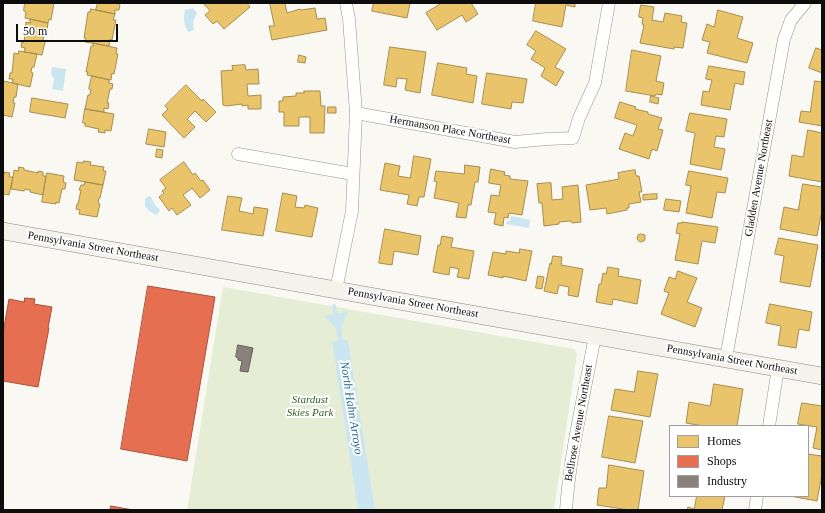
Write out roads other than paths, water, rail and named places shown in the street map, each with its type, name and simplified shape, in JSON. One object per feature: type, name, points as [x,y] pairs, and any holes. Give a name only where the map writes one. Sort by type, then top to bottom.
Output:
[{"type":"street","points":[[336,290],[352,211],[356,113],[349,19],[346,3]]},
{"type":"street","name":"Hermanson Place Northeast","points":[[356,113],[515,142],[547,138],[573,138],[579,118],[594,83],[609,3]]},
{"type":"street","name":"Gladden Avenue Northeast","points":[[726,358],[784,39],[791,20],[805,3]]},
{"type":"street","points":[[238,154],[353,174]]},
{"type":"street","name":"Pennsylvania Street Northeast","points":[[3,231],[822,376]]},
{"type":"street","name":"Bellrose Avenue Northeast","points":[[566,510],[567,494],[576,438],[595,335]]},
{"type":"street","points":[[769,425],[778,368]]},
{"type":"street","points":[[755,510],[757,497]]},
{"type":"water","points":[[193,8],[197,13],[193,22],[194,30],[188,32],[184,21],[185,10]]},
{"type":"water","points":[[52,67],[66,69],[63,91],[52,89],[54,79],[51,74]]},
{"type":"water","points":[[149,196],[160,210],[157,215],[149,211],[145,206],[145,199]]},
{"type":"water","points":[[511,216],[530,220],[529,228],[506,224],[507,221],[510,221]]},
{"type":"water","points":[[348,311],[341,328],[343,340],[348,340],[375,510],[358,510],[332,341],[338,340],[336,328],[324,316]]},
{"type":"waterway","name":"North Hahn Arroyo","points":[[334,306],[336,318]]},
{"type":"park label","name":"Stardust Skies Park","points":[[310,406]]}]
